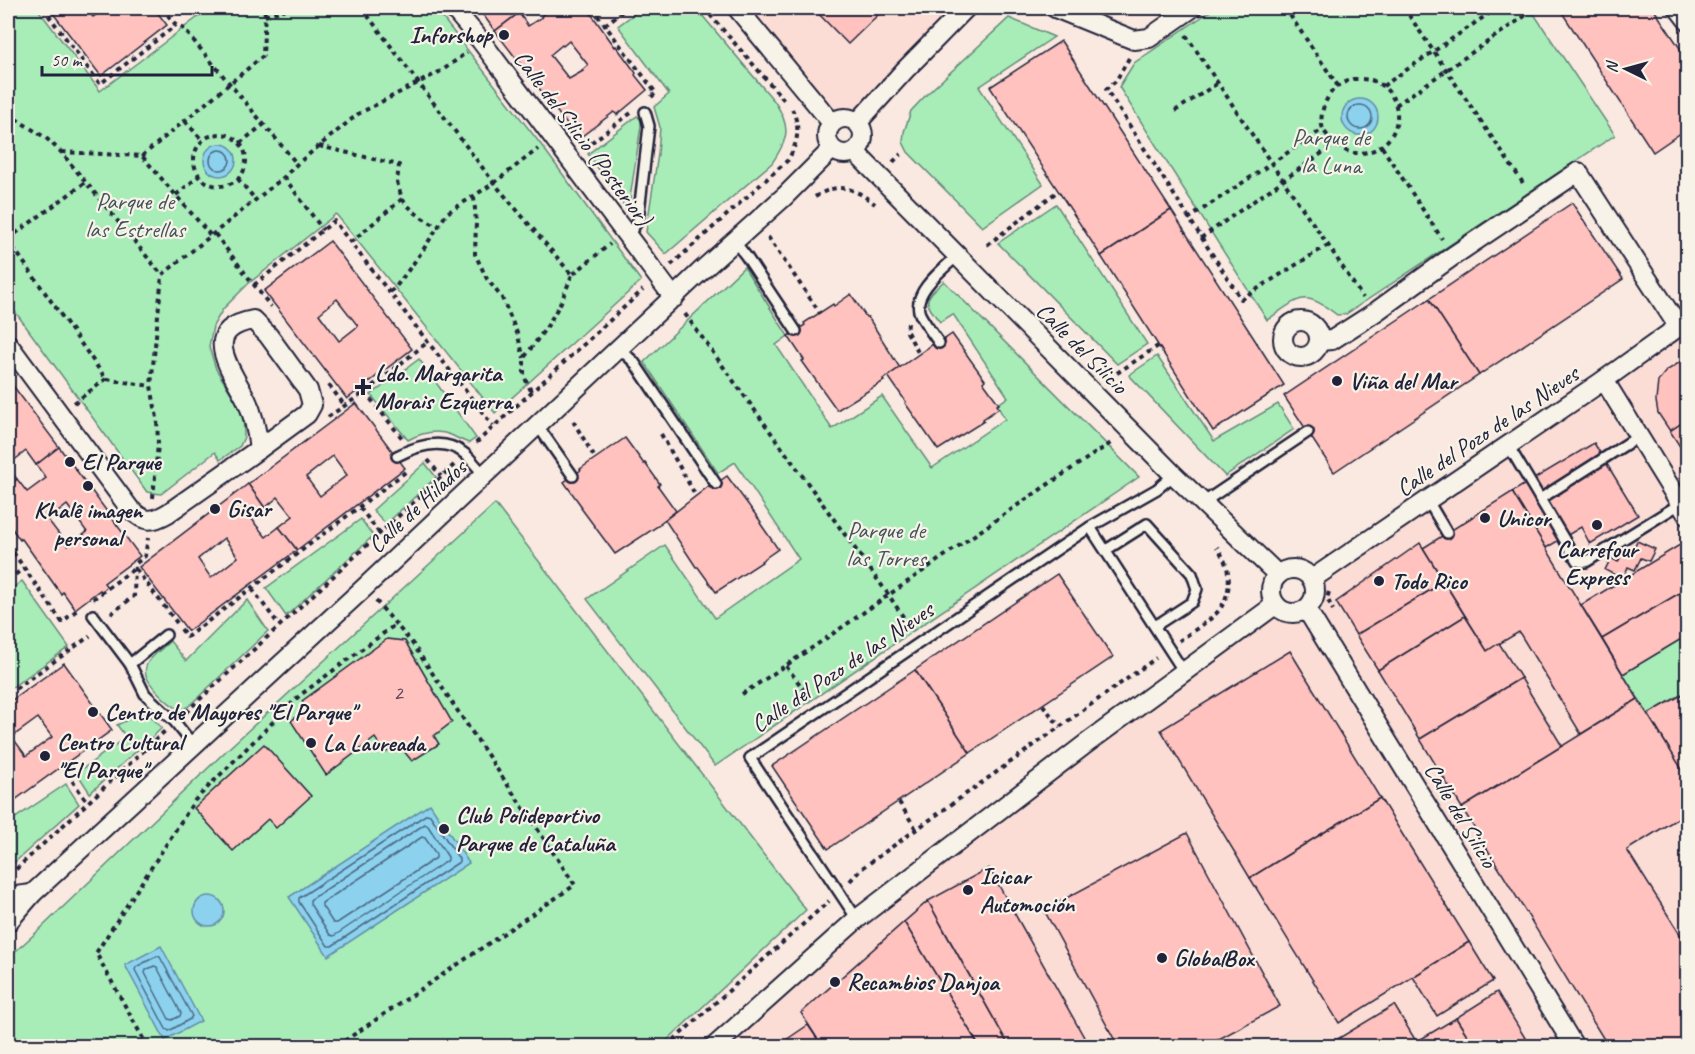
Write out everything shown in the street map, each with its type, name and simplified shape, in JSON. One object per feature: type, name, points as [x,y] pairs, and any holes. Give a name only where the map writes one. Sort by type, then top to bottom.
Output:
[{"type":"street","name":"Calle del Silicio (Posterior)","points":[[453,8],[481,41],[674,298]]},
{"type":"street","points":[[737,8],[832,123]]},
{"type":"street","points":[[858,122],[966,8]]},
{"type":"street","points":[[1055,8],[1134,40],[1149,38],[1192,8]]},
{"type":"street","points":[[1678,8],[1688,21]]},
{"type":"street","points":[[840,118],[850,118],[858,122],[863,131],[862,143],[855,152],[839,153],[832,149],[827,140],[828,130],[832,123],[840,118]]},
{"type":"street","name":"Calle de Hilados","points":[[8,921],[32,894],[538,426],[832,149]]},
{"type":"street","name":"Calle del Silicio","points":[[855,152],[1174,475],[1278,575]]},
{"type":"street","points":[[1319,341],[1332,340],[1374,313],[1453,256],[1578,172],[1683,323]]},
{"type":"street","points":[[8,344],[130,509],[140,518],[150,520],[168,513],[259,449],[307,414],[312,405],[308,390],[268,335],[253,320],[241,322],[228,331],[222,348],[256,424],[259,449]]},
{"type":"street","name":"Calle del Pozo de las Nieves","points":[[1312,579],[1604,380],[1683,323]]},
{"type":"street","points":[[1604,380],[1684,510]]},
{"type":"street","points":[[1290,569],[1304,571],[1312,579],[1316,590],[1313,602],[1306,609],[1298,613],[1286,613],[1275,605],[1271,595],[1272,583],[1278,575],[1290,569]]},
{"type":"street","points":[[715,1047],[857,919],[1087,743],[1275,605]]},
{"type":"street","name":"Calle del Silicio","points":[[1306,609],[1574,1047]]},
{"type":"street","points":[[8,897],[32,894]]},
{"type":"lane","points":[[626,235],[638,221],[649,126],[641,110]]},
{"type":"lane","points":[[735,242],[796,331]]},
{"type":"lane","points":[[939,343],[920,315],[918,305],[922,292],[957,256]]},
{"type":"lane","points":[[620,349],[634,362],[716,484]]},
{"type":"lane","points":[[538,426],[573,476]]},
{"type":"lane","points":[[1204,502],[1308,432]]},
{"type":"lane","points":[[1540,499],[1639,436]]},
{"type":"lane","points":[[397,456],[411,449],[436,443],[450,446],[465,454],[484,476]]},
{"type":"lane","points":[[1508,445],[1577,561],[1586,562],[1684,510]]},
{"type":"lane","name":"Calle del Pozo de las Nieves","points":[[857,919],[750,758],[1090,527],[1157,489],[1174,475]]},
{"type":"lane","points":[[1428,501],[1447,533]]},
{"type":"lane","points":[[1106,550],[1147,524],[1192,574],[1197,589],[1192,602],[1155,626]]},
{"type":"lane","points":[[1090,527],[1184,672]]},
{"type":"lane","points":[[93,615],[130,664],[145,694],[175,722],[194,746]]},
{"type":"lane","points":[[130,664],[166,635]]},
{"type":"path","points":[[43,8],[100,84],[176,26]]},
{"type":"path","points":[[162,8],[176,26],[183,28],[297,164]]},
{"type":"path","points":[[61,152],[142,156],[263,56],[266,8]]},
{"type":"path","points":[[265,16],[289,8]]},
{"type":"path","points":[[362,8],[494,183],[572,275]]},
{"type":"path","points":[[592,8],[656,93],[647,100]]},
{"type":"path","points":[[605,25],[626,8]]},
{"type":"path","points":[[1285,8],[1338,86]]},
{"type":"path","points":[[1404,8],[1535,201]]},
{"type":"path","points":[[1383,86],[1497,8]]},
{"type":"path","points":[[1396,105],[1532,11]]},
{"type":"path","points":[[1176,19],[1374,313]]},
{"type":"path","points":[[1134,40],[1129,61],[1116,81],[1106,89],[1241,299],[1328,245]]},
{"type":"path","points":[[162,275],[358,114],[443,70],[481,41]]},
{"type":"path","points":[[1353,79],[1370,80],[1383,86],[1391,95],[1396,105],[1397,120],[1393,134],[1382,147],[1366,153],[1350,152],[1335,144],[1323,129],[1322,114],[1326,98],[1338,86],[1353,79]]},
{"type":"path","points":[[1175,111],[1218,83]]},
{"type":"path","points":[[583,148],[641,110]]},
{"type":"path","points":[[8,114],[46,138],[61,152],[162,275],[151,386],[157,418],[158,444],[148,542],[145,556],[135,564],[134,596],[101,625],[8,694]]},
{"type":"path","points":[[185,121],[202,140]]},
{"type":"path","points":[[240,143],[263,125]]},
{"type":"path","points":[[1188,219],[1323,129]]},
{"type":"path","points":[[222,133],[233,136],[240,143],[245,151],[246,162],[244,171],[238,179],[218,186],[199,176],[194,158],[196,149],[202,140],[222,133]]},
{"type":"path","points":[[390,292],[447,213],[494,183],[553,137]]},
{"type":"path","points":[[1201,238],[1335,144]]},
{"type":"path","points":[[319,146],[399,165],[397,182],[402,199],[413,212],[439,227]]},
{"type":"path","points":[[1382,147],[1453,256]]},
{"type":"path","points":[[142,156],[211,236]]},
{"type":"path","points":[[176,195],[199,176]]},
{"type":"path","points":[[284,177],[323,230]]},
{"type":"path","points":[[238,179],[255,199]]},
{"type":"path","points":[[86,182],[8,240],[106,379],[151,386]]},
{"type":"path","points":[[807,204],[829,189],[843,187],[861,194],[882,209]]},
{"type":"path","points":[[987,245],[1058,191]]},
{"type":"path","points":[[474,197],[475,254],[487,279],[502,298],[517,333],[524,358],[524,376],[531,392]]},
{"type":"path","points":[[351,242],[402,199]]},
{"type":"path","points":[[254,285],[334,221],[493,426]]},
{"type":"path","points":[[756,222],[820,313]]},
{"type":"path","points":[[746,256],[776,231]]},
{"type":"path","points":[[524,358],[548,325],[572,275],[626,235]]},
{"type":"path","points":[[677,322],[685,314],[689,318],[888,594],[920,642]]},
{"type":"path","points":[[325,420],[365,392],[429,341]]},
{"type":"path","points":[[1117,374],[1158,346]]},
{"type":"path","points":[[60,414],[106,379]]},
{"type":"path","points":[[550,442],[580,414]]},
{"type":"path","points":[[573,422],[595,458]]},
{"type":"path","points":[[1103,435],[1119,451]]},
{"type":"path","points":[[742,694],[1111,443]]},
{"type":"path","points":[[135,568],[187,637],[410,468]]},
{"type":"path","points":[[360,508],[380,534]]},
{"type":"path","points":[[142,538],[148,542]]},
{"type":"path","points":[[148,542],[154,540]]},
{"type":"path","points":[[667,1047],[839,893],[861,869],[1220,609],[1228,586],[1226,561],[1213,540]]},
{"type":"path","points":[[8,545],[62,622]]},
{"type":"path","points":[[8,580],[24,568]]},
{"type":"path","points":[[117,581],[135,568]]},
{"type":"path","points":[[1337,586],[1329,592],[1327,598],[1338,618]]},
{"type":"path","points":[[252,589],[279,625]]},
{"type":"path","points":[[367,608],[376,600]]},
{"type":"path","points":[[141,1047],[145,1042],[96,953],[195,800],[299,696],[396,624],[419,652],[575,885],[337,1047]]},
{"type":"path","points":[[786,666],[820,710]]},
{"type":"path","points":[[1043,705],[1060,727]]},
{"type":"path","points":[[62,766],[87,802]]},
{"type":"path","points":[[899,802],[916,829]]},
{"type":"shaded area","points":[[737,8],[966,8],[858,122],[850,118],[841,118],[832,123]]},
{"type":"shaded area","points":[[1687,320],[1687,1046],[715,1046],[830,941],[1275,605],[1286,613],[1307,610],[1316,590],[1312,579]]},
{"type":"green space","name":"Parque de las Estrellas","points":[[8,8],[37,8],[100,91],[210,8],[435,8],[542,146],[641,281],[495,413],[336,214],[248,284],[223,309],[213,326],[209,347],[216,369],[243,413],[244,437],[240,446],[220,460],[215,452],[161,494],[147,492],[8,302]]},
{"type":"green space","points":[[642,8],[696,8],[775,102],[786,126],[785,139],[772,163],[666,254],[646,232],[660,127],[654,107],[669,94],[618,26]]},
{"type":"green space","name":"Parque de la Luna","points":[[1215,8],[1530,8],[1615,135],[1346,314],[1337,315],[1316,301],[1302,299],[1267,320],[1119,87],[1134,63]]},
{"type":"green space","points":[[1009,18],[1054,37],[979,87],[1043,184],[982,227],[908,152],[903,142],[904,132],[911,111]]},
{"type":"green space","points":[[637,116],[641,120],[641,126],[628,211],[588,154]]},
{"type":"green space","points":[[1056,204],[1147,344],[1117,364],[998,243]]},
{"type":"green space","name":"Parque de las Torres","points":[[744,267],[788,336],[776,345],[832,429],[882,396],[932,468],[1005,419],[997,405],[1008,397],[953,314],[940,322],[930,309],[929,296],[944,281],[1139,477],[715,766],[587,599],[665,545],[715,618],[799,559],[735,462],[718,473],[644,362]]},
{"type":"green space","points":[[1157,356],[1214,441],[1278,404],[1294,429],[1225,476],[1129,375]]},
{"type":"green space","points":[[419,359],[476,438],[469,443],[440,432],[423,434],[408,440],[371,395]]},
{"type":"green space","points":[[425,463],[436,477],[386,524],[373,510]]},
{"type":"green space","name":"Club Polideportivo Parque de Cataluña","points":[[495,504],[806,910],[661,1046],[8,1046],[8,958],[229,748]]},
{"type":"green space","points":[[361,519],[373,536],[286,616],[266,588]]},
{"type":"green space","points":[[22,581],[69,647],[8,690],[8,591]]},
{"type":"green space","points":[[247,600],[268,631],[189,706],[181,709],[172,705],[147,678],[146,666],[149,661],[170,641],[186,661]]},
{"type":"green space","points":[[1687,635],[1687,691],[1648,714],[1623,674]]},
{"type":"green space","points":[[145,711],[162,728],[90,793],[77,773],[126,737],[117,725]]},
{"type":"green space","points":[[66,784],[79,804],[8,866],[8,823]]},
{"type":"water","points":[[1360,99],[1373,104],[1378,117],[1373,130],[1360,135],[1347,130],[1342,117],[1347,104]]},
{"type":"water","points":[[220,144],[232,148],[236,160],[232,172],[220,176],[208,172],[204,160],[208,148]]},
{"type":"water","points":[[430,804],[469,863],[328,956],[289,897]]},
{"type":"water","points":[[209,896],[220,900],[224,911],[220,922],[209,926],[198,922],[194,911],[198,900]]},
{"type":"water","points":[[161,946],[201,1021],[165,1040],[125,965]]},
{"type":"building","points":[[49,8],[86,8],[93,17],[106,8],[154,8],[167,25],[101,76]]},
{"type":"building","points":[[478,8],[515,8],[519,13],[495,31]]},
{"type":"building","points":[[544,8],[587,8],[647,90],[617,115],[614,112],[578,139],[495,31],[519,13],[528,26],[547,11]],"holes":[[[569,41],[588,65],[583,71],[569,79],[550,55]]]},
{"type":"building","points":[[813,8],[885,8],[848,44]]},
{"type":"building","points":[[1559,8],[1653,8],[1688,60],[1688,128],[1653,152]]},
{"type":"building","points":[[1061,41],[1171,210],[1101,256],[990,87]]},
{"type":"building","points":[[1572,203],[1623,279],[1479,375],[1429,299]]},
{"type":"building","points":[[1171,210],[1284,385],[1213,431],[1101,256]]},
{"type":"building","points":[[330,241],[412,349],[347,399],[264,291]],"holes":[[[337,299],[358,326],[339,341],[319,314]]]},
{"type":"building","points":[[851,294],[900,368],[883,379],[884,381],[837,410],[802,361],[804,360],[788,336],[805,325],[804,323]]},
{"type":"building","points":[[1429,299],[1479,375],[1334,472],[1284,396]]},
{"type":"building","points":[[952,334],[985,380],[983,382],[999,404],[997,405],[999,408],[983,419],[984,421],[938,450],[888,376],[933,344],[939,343]]},
{"type":"building","points":[[1688,357],[1688,419],[1670,431],[1658,413],[1656,401],[1658,381],[1666,371]]},
{"type":"building","points":[[8,379],[59,447],[36,465],[26,451],[8,465]]},
{"type":"building","points":[[356,403],[405,468],[297,550],[279,527],[293,516],[278,497],[265,508],[248,484]],"holes":[[[333,456],[347,475],[320,496],[306,477]]]},
{"type":"building","points":[[1688,419],[1688,459],[1670,431]]},
{"type":"building","points":[[625,438],[660,484],[658,486],[676,511],[661,524],[615,554],[564,482]]},
{"type":"building","points":[[1594,443],[1638,515],[1590,544],[1581,527],[1546,548],[1512,492]]},
{"type":"building","points":[[59,447],[140,556],[104,583],[107,587],[101,592],[100,590],[75,609],[63,592],[61,594],[8,523],[8,486],[17,479],[27,492],[46,478],[36,465]],"holes":[[[67,505],[87,532],[68,546],[48,520]]]},
{"type":"building","points":[[8,467],[17,479],[8,486]]},
{"type":"building","points":[[727,476],[778,549],[716,592],[696,567],[665,520],[709,486],[710,488]]},
{"type":"building","points":[[248,484],[265,508],[251,517],[256,525],[266,537],[279,527],[297,550],[188,631],[139,567]],"holes":[[[224,538],[238,557],[211,578],[198,559]]]},
{"type":"building","points":[[1512,492],[1638,699],[1581,734],[1519,632],[1487,651],[1423,548]]},
{"type":"building","points":[[1637,541],[1655,549],[1649,561],[1641,558],[1635,570],[1628,567],[1623,579],[1605,570],[1611,558],[1618,562],[1624,550],[1631,553]]},
{"type":"building","points":[[1420,543],[1444,582],[1356,635],[1336,602]]},
{"type":"building","points":[[1683,543],[1688,550],[1688,588],[1602,639],[1581,605]]},
{"type":"building","points":[[1057,574],[1113,657],[970,753],[915,670]]},
{"type":"building","points":[[1444,582],[1465,616],[1378,670],[1356,635]]},
{"type":"building","points":[[1688,588],[1688,635],[1623,674],[1602,639]]},
{"type":"building","points":[[1465,616],[1487,651],[1499,643],[1521,678],[1420,739],[1378,670]]},
{"type":"building","points":[[387,639],[405,641],[452,722],[434,736],[439,744],[412,761],[398,744],[385,753],[375,738],[326,775],[291,721],[306,709],[302,701]]},
{"type":"building","points":[[1290,651],[1380,798],[1250,878],[1161,730]]},
{"type":"building","points":[[64,663],[112,730],[8,805],[8,703]],"holes":[[[38,718],[52,737],[26,756],[12,737]]]},
{"type":"building","points":[[915,670],[970,753],[828,849],[772,766]]},
{"type":"building","points":[[1521,678],[1562,746],[1462,808],[1420,739]]},
{"type":"building","points":[[1685,693],[1688,697],[1688,773],[1685,775],[1648,714]]},
{"type":"building","points":[[1638,699],[1688,779],[1688,812],[1627,850],[1688,947],[1688,1046],[1608,1046],[1462,808]]},
{"type":"building","points":[[264,744],[311,796],[276,828],[268,819],[233,851],[194,808]]},
{"type":"building","points":[[1380,798],[1469,942],[1339,1023],[1250,878]]},
{"type":"building","name":"GlobalBox","points":[[1187,833],[1280,1006],[1206,1046],[1118,1046],[1044,910]]},
{"type":"building","points":[[989,868],[1089,1046],[1009,1046],[928,901]]},
{"type":"building","points":[[928,901],[1009,1046],[979,1046],[904,922]]},
{"type":"building","points":[[904,922],[979,1046],[822,1046],[801,1013]]},
{"type":"building","points":[[1469,942],[1493,981],[1437,1016],[1413,977]]},
{"type":"building","points":[[1497,992],[1530,1046],[1474,1046],[1456,1018]]},
{"type":"building","points":[[1394,1005],[1419,1046],[1326,1046]]},
{"type":"building","points":[[1456,1018],[1474,1046],[1419,1046],[1416,1042]]},
{"type":"building","points":[[808,1025],[822,1046],[782,1046],[780,1044]]},
{"type":"place","name":"Inforshop","points":[[504,35]]},
{"type":"place","name":"Viña del Mar","points":[[1337,381]]},
{"type":"place","name":"Ldo. Margarita Morais Ezquerra","points":[[363,387]]},
{"type":"place","name":"El Parque","points":[[70,462]]},
{"type":"place","name":"Khalê imagen personal","points":[[88,486]]},
{"type":"place","name":"Gisar","points":[[215,509]]},
{"type":"place","name":"Unicor","points":[[1485,518]]},
{"type":"place","name":"Carrefour Express","points":[[1597,525]]},
{"type":"place","name":"Todo Rico","points":[[1379,581]]},
{"type":"place","name":"Centro de Mayores \"El Parque\"","points":[[93,712]]},
{"type":"place","name":"La Laureada","points":[[311,743]]},
{"type":"place","name":"Centro Cultural \"El Parque\"","points":[[45,756]]},
{"type":"place","name":"Club Polideportivo Parque de Cataluña","points":[[444,829]]},
{"type":"place","name":"Icicar Automoción","points":[[968,890]]},
{"type":"place","name":"GlobalBox","points":[[1162,958]]},
{"type":"place","name":"Recambios Danjoa","points":[[835,982]]}]
